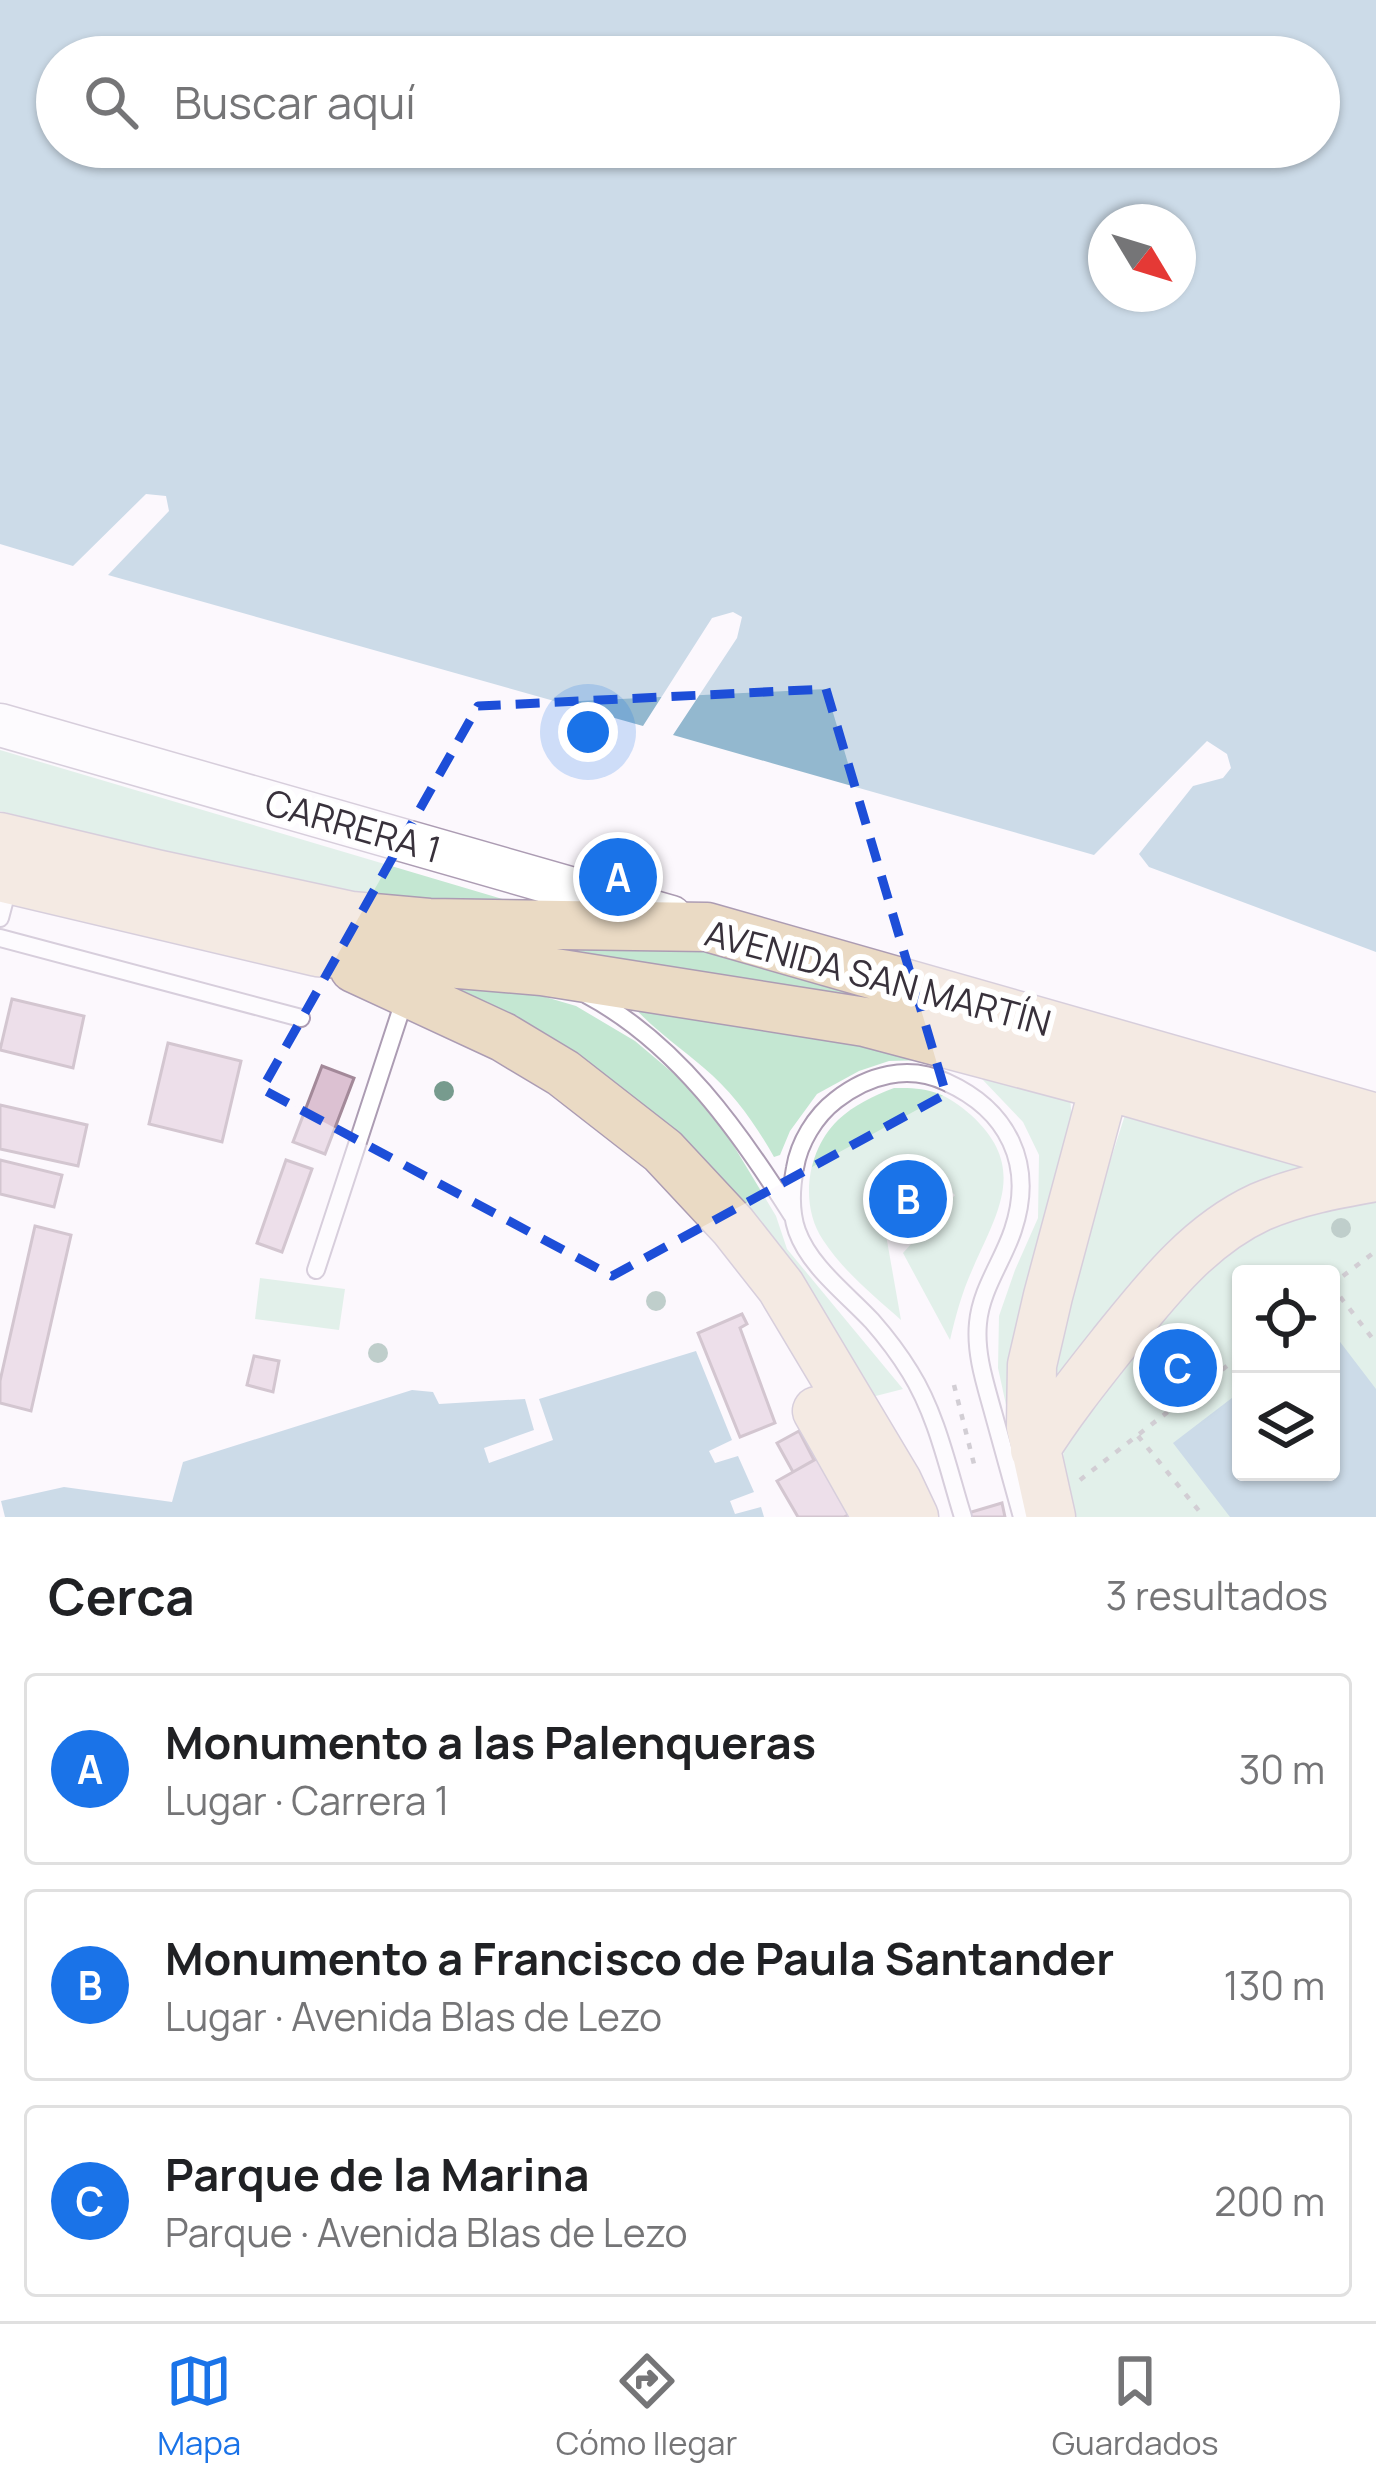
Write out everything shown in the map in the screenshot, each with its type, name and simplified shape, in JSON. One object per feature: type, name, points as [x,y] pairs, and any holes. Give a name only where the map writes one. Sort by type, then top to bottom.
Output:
[{"type":"main road","name":"AVENIDA SAN MARTÍN","points":[[3,878],[156,874],[351,916],[418,959],[707,927],[1110,1065]]},
{"type":"main road","name":"AVENIDA SAN MARTÍN","points":[[3,878],[317,952],[542,971],[1110,1065]]},
{"type":"main road","points":[[418,959],[503,1037],[563,1073],[663,1150],[709,1198],[781,1287],[914,1517]]},
{"type":"main road","points":[[1110,1065],[1376,1118]]},
{"type":"main road","points":[[1110,1065],[1376,1163]]},
{"type":"main road","points":[[1059,1504],[1035,1450],[1030,1406],[1035,1353],[1110,1065]]},
{"type":"main road","points":[[1035,1450],[1069,1399],[1143,1307],[1218,1232],[1260,1207],[1296,1194],[1376,1177]]},
{"type":"main road","points":[[709,1198],[749,1289],[877,1517]]},
{"type":"street","name":"CARRERA 1","points":[[0,725],[707,927]]},
{"type":"lane","points":[[0,938],[301,1018]]},
{"type":"lane","points":[[316,1270],[418,959]]},
{"type":"lane","points":[[542,971],[640,1030],[728,1120],[793,1216],[804,1246],[913,1376],[930,1413],[963,1517]]},
{"type":"lane","points":[[793,1216],[796,1160],[807,1134],[829,1105],[855,1086],[911,1072],[939,1078],[965,1091],[1002,1125],[1018,1151],[1020,1202],[1013,1233],[985,1293],[978,1322],[979,1350],[1022,1517]]},
{"type":"lane","points":[[1035,1450],[1036,1517]]},
{"type":"path","points":[[1340,1278],[1376,1251]]},
{"type":"path","points":[[1340,1297],[1376,1343]]},
{"type":"path","points":[[1059,1504],[1232,1362]]},
{"type":"path","points":[[954,1384],[980,1484]]},
{"type":"path","points":[[1138,1436],[1204,1517]]},
{"type":"highlighted area","points":[[826,689],[946,1094],[612,1276],[262,1089],[478,706]]},
{"type":"green space","points":[[0,750],[523,905],[358,903],[0,811]]},
{"type":"green space","points":[[666,940],[888,1001],[437,942]]},
{"type":"green space","points":[[475,981],[576,1006],[635,1041],[699,1095],[776,1216],[787,1249],[903,1389],[864,1399],[773,1250],[445,994]]},
{"type":"green space","points":[[633,1006],[936,1054],[1070,1095],[1072,1124],[1008,1414],[998,1368],[999,1316],[1038,1218],[1039,1155],[1023,1122],[982,1079],[928,1060],[889,1061],[817,1094],[790,1131],[780,1155],[774,1157],[725,1088]]},
{"type":"green space","points":[[894,1088],[936,1092],[962,1107],[988,1134],[1003,1171],[998,1208],[950,1340],[903,1253],[955,1195],[917,1162],[877,1184],[901,1320],[840,1262],[815,1226],[811,1210],[813,1162],[827,1132],[851,1110]]},
{"type":"green space","points":[[1125,1115],[1324,1169],[1241,1199],[1045,1418],[1044,1368]]},
{"type":"green space","points":[[1376,1193],[1376,1517],[1072,1517],[1064,1440],[1191,1276],[1286,1217]]},
{"type":"green space","points":[[260,1278],[345,1289],[339,1330],[255,1319]]},
{"type":"water","points":[[0,0],[1376,0],[1376,952],[1149,867],[1139,854],[1193,786],[1223,778],[1231,768],[1227,754],[1207,741],[1094,855],[673,735],[737,638],[742,617],[733,612],[712,618],[643,726],[108,575],[169,511],[166,496],[146,494],[73,566],[0,544]]},
{"type":"water","points":[[1340,1342],[1376,1389],[1376,1517],[1230,1517],[1173,1443],[1232,1398],[1232,1481],[1340,1481]]},
{"type":"water","points":[[696,1351],[732,1440],[709,1451],[715,1463],[738,1456],[754,1492],[730,1501],[735,1514],[761,1507],[764,1517],[5,1517],[1,1501],[64,1487],[172,1502],[183,1462],[412,1390],[433,1392],[439,1404],[525,1399],[534,1430],[484,1448],[489,1463],[553,1440],[539,1399]]},
{"type":"building","points":[[12,999],[84,1016],[73,1068],[0,1050]]},
{"type":"building","points":[[168,1043],[241,1061],[222,1142],[149,1124]]},
{"type":"building","points":[[322,1066],[354,1078],[325,1154],[293,1142]]},
{"type":"building","points":[[0,1105],[87,1125],[78,1166],[0,1149]]},
{"type":"building","points":[[0,1160],[62,1175],[54,1207],[0,1194]]},
{"type":"building","points":[[286,1160],[312,1169],[282,1252],[257,1243]]},
{"type":"building","points":[[35,1226],[71,1235],[31,1411],[0,1403],[0,1381]]},
{"type":"building","points":[[742,1314],[747,1324],[740,1328],[775,1423],[740,1437],[698,1333]]},
{"type":"building","points":[[254,1356],[279,1361],[273,1392],[247,1385]]},
{"type":"building","points":[[799,1431],[814,1460],[793,1472],[777,1443]]},
{"type":"building","points":[[818,1458],[850,1514],[798,1517],[777,1481]]},
{"type":"building","points":[[1002,1503],[1005,1517],[969,1517],[968,1513]]},
{"type":"place","name":"Monumento a las Palenqueras","points":[[618,877]]},
{"type":"place","name":"Monumento a Francisco de Paula Santander","points":[[908,1199]]},
{"type":"place","name":"Parque de la Marina","points":[[1178,1368]]}]
